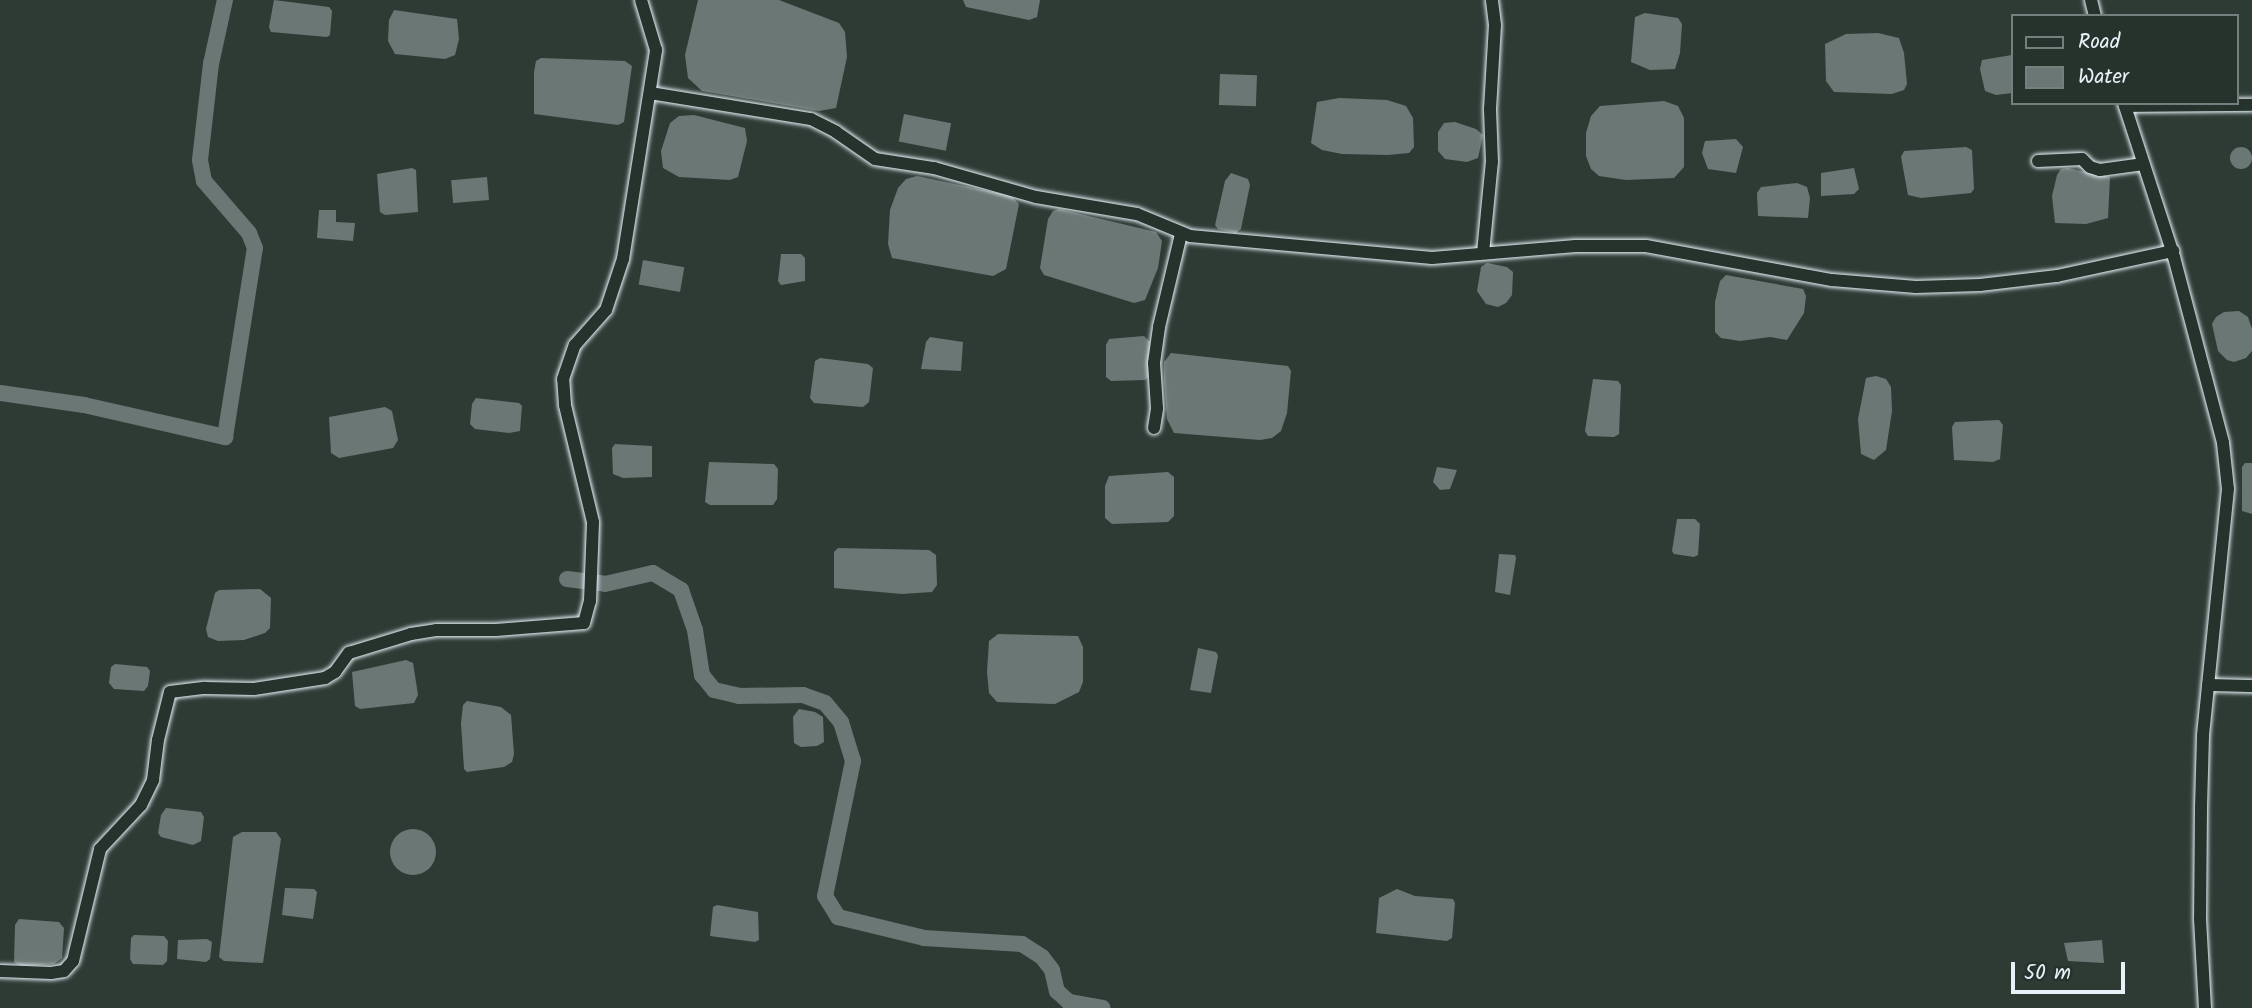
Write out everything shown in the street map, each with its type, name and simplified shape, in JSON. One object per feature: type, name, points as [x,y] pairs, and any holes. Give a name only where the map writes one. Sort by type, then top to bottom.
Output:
[{"type":"street","points":[[0,971],[51,973],[64,971],[73,961],[100,849],[141,805],[152,780],[158,740],[170,692],[205,688],[254,689],[325,678],[335,672],[349,653],[436,630],[575,626],[584,623],[590,601],[593,522],[589,495],[565,405],[563,379],[575,345],[606,310],[623,259],[656,50],[641,0]]},
{"type":"street","points":[[1483,253],[1492,162],[1490,109],[1496,25],[1492,0]]},
{"type":"street","points":[[650,93],[811,119],[836,132],[874,159],[934,168],[1036,197],[1137,215],[1181,234],[1432,258],[1575,246],[1646,246],[1832,280],[1916,287],[1980,285],[2057,276],[2173,251]]},
{"type":"street","points":[[2205,1008],[2200,919],[2201,808],[2208,685],[2228,489],[2224,443],[2173,251],[2124,105],[2252,105]]},
{"type":"street","points":[[2038,160],[2082,159],[2090,167],[2100,170],[2144,164]]},
{"type":"street","points":[[1154,428],[1157,408],[1154,363],[1159,327],[1181,234]]},
{"type":"street","points":[[2208,685],[2252,686]]},
{"type":"water","points":[[274,0],[329,7],[332,11],[330,35],[327,37],[271,32],[269,27]]},
{"type":"water","points":[[698,0],[779,0],[839,23],[845,32],[847,57],[836,108],[819,111],[702,91],[688,78],[685,55]]},
{"type":"water","points":[[963,0],[1040,0],[1037,17],[1029,20],[966,7]]},
{"type":"water","points":[[394,10],[457,19],[459,39],[455,55],[445,59],[395,54],[388,41],[389,20]]},
{"type":"water","points":[[1645,13],[1678,18],[1682,24],[1680,53],[1675,69],[1650,70],[1631,62],[1635,17]]},
{"type":"water","points":[[1878,33],[1899,38],[1904,53],[1907,84],[1904,90],[1892,94],[1834,92],[1826,81],[1825,44],[1846,34]]},
{"type":"water","points":[[2010,55],[2010,93],[1996,95],[1985,91],[1980,69],[1982,60]]},
{"type":"water","points":[[541,58],[625,61],[632,66],[624,122],[618,125],[534,114],[534,72],[536,61]]},
{"type":"water","points":[[1220,74],[1257,75],[1256,106],[1219,105]]},
{"type":"water","points":[[1339,98],[1387,100],[1406,106],[1413,118],[1414,147],[1409,153],[1342,154],[1322,150],[1311,143],[1317,102]]},
{"type":"water","points":[[1664,101],[1678,106],[1684,118],[1684,167],[1674,178],[1626,180],[1599,176],[1591,169],[1586,156],[1586,133],[1591,116],[1600,106]]},
{"type":"water","points":[[904,114],[951,123],[946,151],[899,141]]},
{"type":"water","points":[[694,115],[745,128],[747,141],[738,177],[730,180],[679,177],[663,168],[661,151],[670,123],[679,116]]},
{"type":"water","points":[[1455,122],[1476,129],[1483,135],[1478,158],[1467,162],[1445,159],[1438,151],[1438,132],[1444,123]]},
{"type":"water","points":[[1736,139],[1743,147],[1736,173],[1708,169],[1702,153],[1705,141]]},
{"type":"water","points":[[1966,147],[1972,150],[1974,189],[1971,193],[1921,198],[1908,195],[1901,157],[1904,151]]},
{"type":"water","points":[[2241,147],[2249,150],[2252,158],[2249,166],[2241,169],[2233,166],[2230,158],[2233,150]]},
{"type":"water","points":[[412,168],[416,170],[418,212],[385,215],[380,212],[377,174]]},
{"type":"water","points":[[1854,168],[1859,189],[1854,194],[1821,196],[1821,173]]},
{"type":"water","points":[[2068,168],[2110,177],[2108,218],[2086,224],[2055,223],[2052,196],[2057,175],[2061,169]]},
{"type":"water","points":[[1231,173],[1248,179],[1250,185],[1241,229],[1236,233],[1218,229],[1215,225],[1225,181]]},
{"type":"water","points":[[917,176],[1011,196],[1019,204],[1006,269],[993,276],[892,258],[888,244],[890,210],[898,188],[906,179]]},
{"type":"water","points":[[487,177],[489,200],[453,203],[451,180]]},
{"type":"water","points":[[1797,183],[1807,187],[1810,198],[1808,218],[1758,216],[1757,193],[1761,187]]},
{"type":"water","points":[[1059,209],[1156,232],[1162,241],[1158,268],[1145,300],[1134,303],[1044,275],[1040,268],[1048,219],[1053,211]]},
{"type":"water","points":[[319,210],[336,210],[336,222],[355,223],[353,241],[317,238]]},
{"type":"water","points":[[781,254],[801,254],[805,258],[805,281],[781,285],[778,281]]},
{"type":"water","points":[[643,260],[684,267],[680,292],[639,285]]},
{"type":"water","points":[[1487,263],[1507,267],[1513,272],[1512,295],[1506,303],[1498,307],[1486,304],[1477,291],[1481,267]]},
{"type":"water","points":[[1726,275],[1803,289],[1806,296],[1804,313],[1787,340],[1770,337],[1740,341],[1721,338],[1715,332],[1715,302],[1720,281]]},
{"type":"water","points":[[2239,311],[2248,317],[2252,329],[2252,351],[2246,358],[2234,362],[2227,360],[2218,351],[2212,324],[2216,317],[2224,312]]},
{"type":"water","points":[[1144,336],[1150,342],[1150,376],[1145,380],[1111,381],[1106,377],[1106,345],[1109,339]]},
{"type":"water","points":[[930,337],[963,342],[961,371],[921,369],[926,342]]},
{"type":"water","points":[[1171,353],[1288,366],[1291,371],[1287,413],[1281,431],[1272,438],[1260,440],[1174,433],[1167,419],[1164,380],[1164,362]]},
{"type":"water","points":[[820,358],[868,364],[873,368],[869,402],[863,407],[814,403],[810,398],[815,361]]},
{"type":"water","points":[[1876,376],[1886,379],[1891,387],[1892,411],[1886,450],[1874,460],[1861,454],[1858,419],[1866,378]]},
{"type":"water","points":[[1593,379],[1618,381],[1621,385],[1619,434],[1614,437],[1588,436],[1585,431]]},
{"type":"water","points":[[476,398],[519,403],[522,406],[520,431],[509,433],[475,429],[470,424],[472,404]]},
{"type":"water","points":[[385,407],[392,411],[398,440],[393,448],[339,458],[331,453],[329,417]]},
{"type":"water","points":[[1999,420],[2003,425],[2000,459],[1993,462],[1954,460],[1952,427],[1955,422]]},
{"type":"water","points":[[615,444],[652,446],[652,477],[623,478],[613,474],[612,448]]},
{"type":"water","points":[[709,462],[774,464],[778,469],[777,499],[773,505],[710,505],[705,502]]},
{"type":"water","points":[[2245,463],[2252,463],[2252,514],[2242,511],[2242,467]]},
{"type":"water","points":[[1437,467],[1457,470],[1450,489],[1440,490],[1433,482]]},
{"type":"water","points":[[1168,472],[1174,477],[1174,516],[1168,522],[1112,524],[1105,518],[1105,486],[1109,476]]},
{"type":"water","points":[[1677,519],[1695,519],[1700,524],[1698,555],[1694,557],[1674,554],[1672,551]]},
{"type":"water","points":[[838,548],[929,550],[936,555],[937,585],[932,592],[902,594],[834,588],[834,552]]},
{"type":"water","points":[[1499,554],[1515,555],[1516,558],[1510,595],[1495,592]]},
{"type":"water","points":[[260,589],[271,598],[270,628],[265,633],[244,640],[218,641],[208,637],[206,629],[215,593],[219,590]]},
{"type":"water","points":[[998,634],[1078,636],[1083,647],[1083,682],[1079,692],[1055,704],[997,702],[989,693],[987,672],[989,641]]},
{"type":"water","points":[[1198,648],[1216,652],[1218,656],[1211,693],[1190,690]]},
{"type":"water","points":[[406,660],[413,663],[418,695],[414,703],[360,709],[355,706],[352,672]]},
{"type":"water","points":[[115,664],[147,667],[150,671],[148,686],[144,691],[114,689],[109,683],[111,667]]},
{"type":"water","points":[[467,701],[501,707],[511,715],[514,754],[512,762],[504,767],[467,772],[464,769],[461,723],[463,705]]},
{"type":"water","points":[[799,709],[815,712],[823,717],[824,742],[817,746],[801,747],[794,743],[793,717]]},
{"type":"water","points":[[166,808],[201,812],[204,817],[201,841],[193,845],[161,837],[158,833],[161,815]]},
{"type":"water","points":[[413,829],[430,835],[436,852],[430,869],[413,875],[396,869],[390,852],[396,835]]},
{"type":"water","points":[[242,832],[276,832],[281,839],[263,963],[224,961],[219,957],[233,837]]},
{"type":"water","points":[[285,888],[314,889],[317,892],[313,919],[282,915]]},
{"type":"water","points":[[1397,889],[1415,896],[1453,899],[1455,903],[1452,938],[1447,941],[1376,933],[1379,898]]},
{"type":"water","points":[[717,905],[758,912],[759,940],[755,942],[710,936],[713,907]]},
{"type":"water","points":[[19,919],[59,922],[64,928],[62,958],[54,964],[20,966],[14,962],[15,925]]},
{"type":"water","points":[[134,935],[164,936],[168,941],[167,961],[163,965],[133,964],[130,959],[131,938]]},
{"type":"water","points":[[207,939],[212,942],[210,959],[206,962],[177,959],[178,940]]},
{"type":"water","points":[[2102,940],[2104,963],[2068,961],[2064,943]]},
{"type":"waterway","points":[[0,393],[84,405],[225,437],[255,248],[249,233],[204,181],[200,160],[211,64],[225,0]]},
{"type":"waterway","points":[[567,579],[605,584],[653,573],[681,590],[695,630],[702,675],[714,690],[739,696],[803,695],[825,703],[841,722],[853,761],[825,896],[838,917],[924,938],[1022,944],[1042,957],[1052,970],[1057,991],[1069,1002],[1102,1008]]}]
